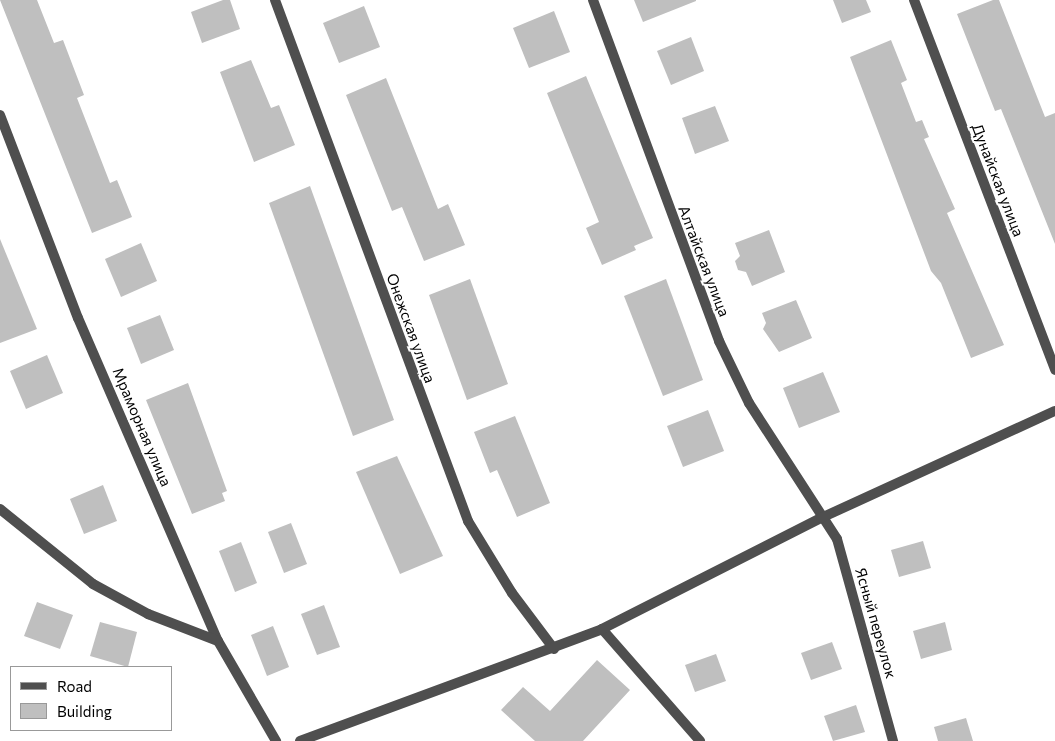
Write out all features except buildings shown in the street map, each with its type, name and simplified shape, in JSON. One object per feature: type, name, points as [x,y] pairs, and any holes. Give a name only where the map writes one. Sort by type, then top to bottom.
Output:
[{"type":"street","name":"Онежская улица","points":[[275,0],[468,521],[512,593],[554,648]]},
{"type":"street","name":"Алтайская улица","points":[[593,0],[719,341],[749,404],[821,518]]},
{"type":"street","name":"Дунайская улица","points":[[914,0],[1055,370]]},
{"type":"street","name":"Мраморная улица","points":[[0,115],[78,318],[218,641],[276,741]]},
{"type":"street","points":[[300,741],[602,629],[821,518],[1055,411]]},
{"type":"street","points":[[0,509],[93,584],[148,614],[218,641]]},
{"type":"street","name":"Ясный переулок","points":[[821,518],[836,538],[893,741]]},
{"type":"street","points":[[602,629],[700,741]]}]
